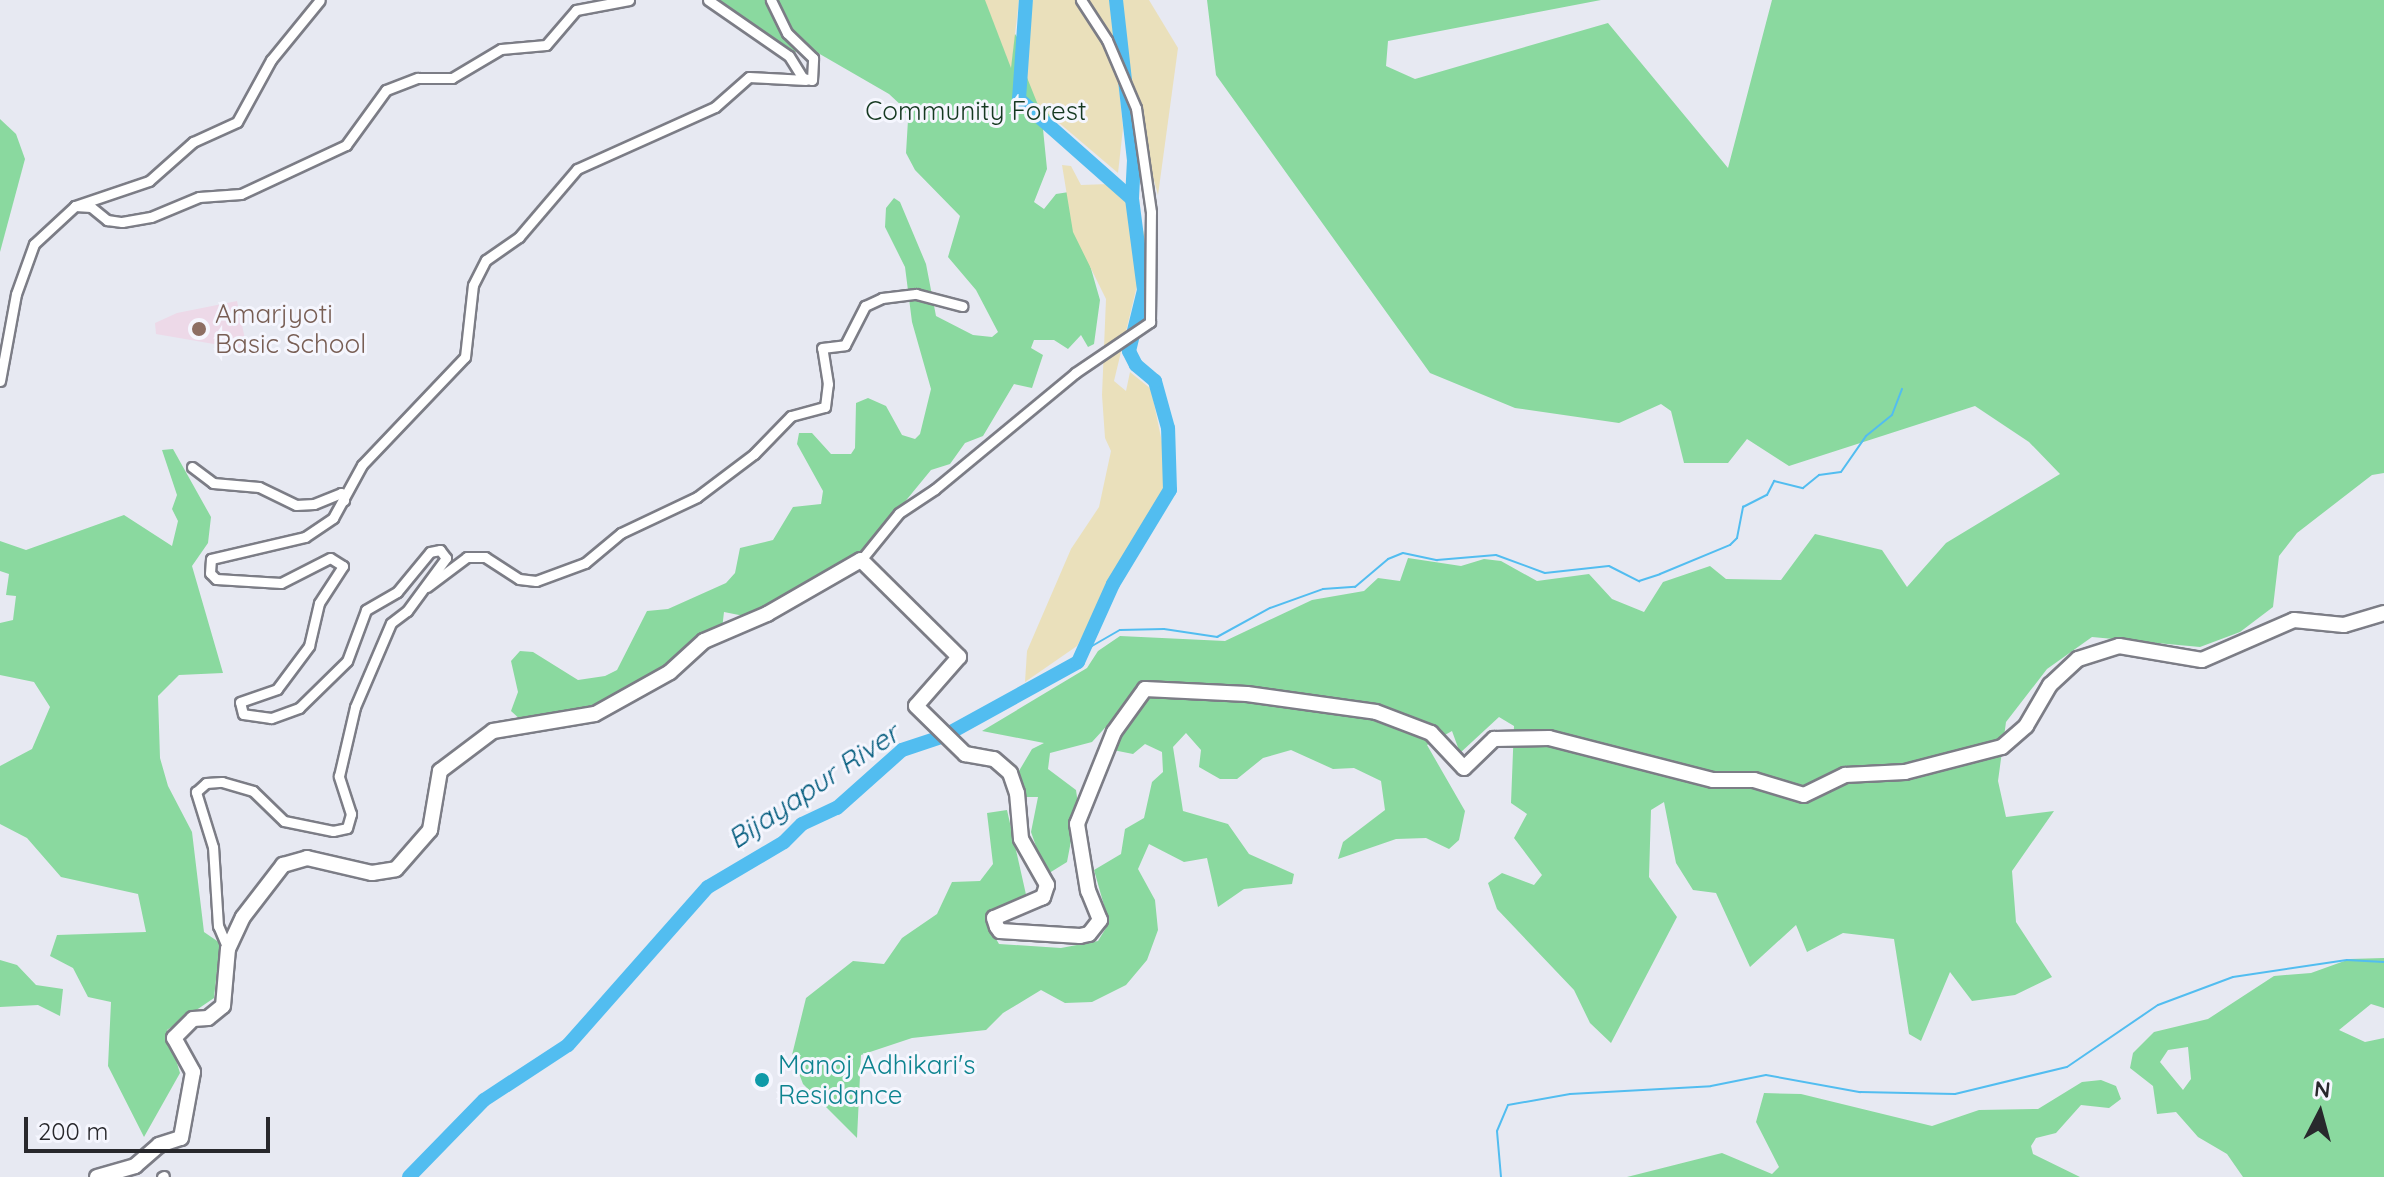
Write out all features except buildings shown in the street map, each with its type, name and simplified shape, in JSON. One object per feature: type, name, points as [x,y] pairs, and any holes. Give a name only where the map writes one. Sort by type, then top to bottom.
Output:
[{"type":"main road","points":[[97,1177],[135,1166],[159,1145],[181,1138],[193,1072],[174,1038],[193,1019],[208,1018],[223,1006],[228,949],[267,882],[291,860],[307,858],[381,873],[402,865],[430,830],[440,771],[493,731],[595,714],[670,672],[704,641],[767,614],[861,560],[959,657],[916,706],[959,750],[994,759],[1010,773],[1021,839],[1047,885],[1043,897],[994,918],[997,927],[1000,931],[1080,936],[1089,934],[1100,920],[1088,891],[1077,824],[1114,732],[1145,689],[1247,694],[1376,712],[1431,733],[1464,768],[1494,739],[1549,738],[1713,780],[1754,780],[1804,795],[1845,775],[1905,772],[2002,747],[2026,726],[2050,685],[2078,659],[2119,646],[2202,660],[2294,620],[2344,625],[2384,613]]},
{"type":"street","points":[[0,381],[16,294],[34,244],[75,206],[149,181],[193,142],[237,122],[278,50],[320,0]]},
{"type":"street","points":[[75,206],[91,207],[107,220],[122,222],[151,217],[199,197],[241,194],[346,145],[386,90],[418,78],[452,78],[501,49],[546,45],[576,10],[629,0]]},
{"type":"street","points":[[708,0],[789,56],[806,80]]},
{"type":"street","points":[[228,949],[218,926],[213,847],[196,792],[206,783],[222,782],[253,791],[284,821],[333,831],[347,828],[351,814],[339,776],[355,707],[391,623],[445,564],[440,550],[430,552],[408,582],[362,614],[352,653],[299,708],[278,718],[240,712],[242,700],[277,689],[309,646],[319,603],[343,566],[336,558],[327,559],[281,583],[216,579],[210,561],[305,537],[327,523],[344,500],[362,465],[465,357],[473,285],[486,260],[519,237],[577,169],[715,107],[749,77],[815,78],[813,58],[787,33],[771,0]]},
{"type":"street","points":[[861,560],[899,513],[935,489],[1075,373],[1150,322],[1151,212],[1136,108],[1107,40],[1081,0]]},
{"type":"street","points":[[416,595],[467,557],[485,557],[511,575],[536,581],[585,563],[621,533],[697,497],[754,454],[791,416],[825,407],[828,384],[822,348],[845,345],[865,306],[882,298],[916,294],[962,306]]},
{"type":"street","points":[[192,467],[213,483],[259,487],[296,505],[314,504],[341,493],[344,500]]},
{"type":"shaded area","name":"Amarjyoti Basic School","points":[[237,301],[246,344],[237,348],[156,334],[155,323],[177,313]]},
{"type":"green space","name":"Community Forest","points":[[718,0],[993,0],[1017,37],[1052,118],[1043,129],[1047,169],[1034,202],[1044,209],[1056,194],[1069,192],[1100,300],[1094,344],[1088,347],[1081,335],[1068,349],[1054,340],[1034,340],[1031,348],[1043,355],[1032,388],[1014,384],[983,436],[965,443],[950,464],[931,470],[862,554],[749,617],[724,612],[722,629],[600,706],[522,721],[511,711],[518,692],[511,661],[520,651],[533,652],[578,680],[605,676],[617,670],[647,611],[668,609],[726,583],[735,573],[740,548],[773,540],[793,507],[821,504],[823,491],[797,444],[799,433],[812,433],[831,454],[851,454],[855,448],[856,403],[868,398],[886,406],[902,435],[915,439],[920,434],[931,389],[912,322],[905,267],[885,227],[886,208],[894,198],[900,202],[926,264],[936,316],[973,335],[992,337],[998,332],[976,290],[948,257],[960,216],[915,170],[906,153],[908,120],[903,107],[889,94],[799,42],[796,52],[783,48]]},
{"type":"green space","points":[[1207,0],[1601,0],[1388,41],[1386,66],[1415,79],[1608,23],[1728,168],[1772,0],[2384,0],[2384,473],[2372,475],[2297,533],[2279,556],[2273,607],[2240,632],[2200,647],[2092,637],[2047,669],[2006,722],[1998,781],[2006,817],[2054,811],[2012,871],[2016,922],[2052,977],[2015,995],[1972,1001],[1950,972],[1921,1041],[1909,1034],[1894,939],[1843,933],[1807,952],[1796,925],[1750,967],[1716,893],[1693,890],[1676,863],[1664,802],[1651,810],[1649,877],[1677,917],[1611,1043],[1590,1023],[1574,990],[1497,909],[1488,883],[1502,873],[1534,885],[1542,875],[1514,838],[1527,814],[1511,803],[1514,726],[1499,717],[1460,753],[1452,731],[1427,745],[1465,811],[1459,840],[1449,849],[1426,838],[1396,839],[1338,859],[1343,842],[1385,810],[1381,781],[1354,768],[1333,769],[1291,750],[1263,758],[1237,779],[1220,779],[1199,767],[1201,750],[1186,733],[1173,747],[1183,811],[1228,824],[1249,854],[1294,874],[1292,884],[1244,889],[1218,907],[1207,858],[1184,862],[1149,844],[1138,869],[1155,900],[1158,930],[1147,960],[1126,985],[1092,1002],[1065,1003],[1041,990],[1003,1013],[986,1030],[912,1038],[861,1055],[857,1138],[803,1084],[792,1055],[806,998],[853,961],[884,964],[902,938],[937,914],[952,882],[980,881],[993,864],[987,813],[1007,810],[1027,899],[995,909],[985,920],[999,944],[1061,948],[1098,941],[1109,923],[1094,870],[1121,854],[1125,829],[1144,818],[1152,782],[1163,772],[1162,752],[1145,744],[1133,754],[1113,750],[1124,734],[1114,718],[1092,742],[1050,753],[1048,769],[1076,790],[1078,804],[1067,862],[1046,875],[1031,832],[1038,797],[1026,797],[1016,776],[1032,749],[1044,743],[982,731],[1087,668],[1098,651],[1120,636],[1225,641],[1312,600],[1364,591],[1378,578],[1400,581],[1408,558],[1461,566],[1484,559],[1501,561],[1537,581],[1589,574],[1612,599],[1644,612],[1663,582],[1710,566],[1726,579],[1781,580],[1815,534],[1882,550],[1907,587],[1946,543],[2060,474],[2029,442],[1975,406],[1789,466],[1747,439],[1728,463],[1684,463],[1671,411],[1661,404],[1619,423],[1515,408],[1430,373],[1216,75]]},
{"type":"green space","points":[[0,119],[16,134],[25,159],[0,252]]},
{"type":"green space","points":[[173,449],[211,517],[208,543],[192,566],[223,673],[179,675],[158,696],[160,758],[168,786],[192,832],[204,932],[220,943],[214,998],[167,1030],[180,1073],[144,1137],[108,1066],[111,1002],[88,997],[73,968],[50,956],[57,935],[146,932],[138,894],[61,877],[27,838],[0,824],[0,766],[32,749],[50,707],[34,682],[0,675],[0,623],[13,620],[16,596],[6,595],[9,574],[0,571],[0,541],[26,550],[124,515],[172,546],[178,521],[172,509],[177,495],[162,450]]},
{"type":"green space","points":[[2384,958],[2384,1008],[2371,1004],[2339,1030],[2365,1042],[2384,1038],[2384,1177],[2243,1177],[2227,1154],[2198,1137],[2176,1112],[2157,1114],[2153,1086],[2130,1068],[2133,1053],[2154,1032],[2208,1019],[2274,976],[2311,973],[2350,959]],"holes":[[[2188,1047],[2191,1079],[2183,1090],[2160,1062],[2168,1050]]]},
{"type":"green space","points":[[0,960],[17,965],[36,985],[63,989],[60,1016],[38,1005],[0,1007]]},
{"type":"green space","points":[[2101,1080],[2116,1086],[2121,1099],[2109,1108],[2081,1105],[2056,1133],[2036,1138],[2031,1146],[2033,1154],[2080,1177],[1627,1177],[1722,1153],[1772,1174],[1779,1167],[1756,1122],[1764,1093],[1801,1094],[1932,1126],[1979,1110],[2038,1109],[2082,1082]]},
{"type":"sand","points":[[985,0],[1019,0],[1011,68]]},
{"type":"sand","points":[[1033,0],[1110,0],[1123,128],[1118,173],[1038,105],[1020,60]]},
{"type":"sand","points":[[1121,0],[1149,0],[1178,48],[1158,195],[1129,91],[1120,42]]},
{"type":"sand","points":[[1062,165],[1071,166],[1081,185],[1109,184],[1133,211],[1148,240],[1114,381],[1126,391],[1130,372],[1151,389],[1164,452],[1163,491],[1077,646],[1025,682],[1027,651],[1071,549],[1099,507],[1111,451],[1105,438],[1102,395],[1106,299],[1073,232]]},
{"type":"waterway","name":"Bijayapur River","points":[[409,1177],[484,1100],[568,1045],[708,887],[784,842],[802,824],[837,808],[902,750],[944,736],[1078,662],[1113,584],[1170,490],[1168,428],[1155,381],[1136,365],[1129,351],[1144,290],[1132,199],[1019,99],[1026,0]]},
{"type":"waterway","points":[[1116,0],[1134,160],[1132,199]]},
{"type":"waterway","points":[[1078,662],[1092,646],[1120,630],[1164,629],[1217,637],[1270,608],[1323,589],[1355,587],[1388,559],[1403,553],[1437,560],[1496,555],[1545,573],[1609,566],[1639,581],[1730,545],[1737,538],[1743,507],[1767,495],[1774,481],[1803,488],[1819,475],[1841,472],[1866,436],[1892,415],[1902,389]]},
{"type":"waterway","points":[[1501,1177],[1497,1131],[1508,1105],[1570,1094],[1711,1086],[1766,1075],[1860,1092],[1955,1094],[2067,1067],[2158,1005],[2233,977],[2347,960],[2384,962]]},
{"type":"place","name":"Amarjyoti Basic School","points":[[199,329]]},
{"type":"place","name":"Manoj Adhikari's Residance","points":[[762,1080]]}]
